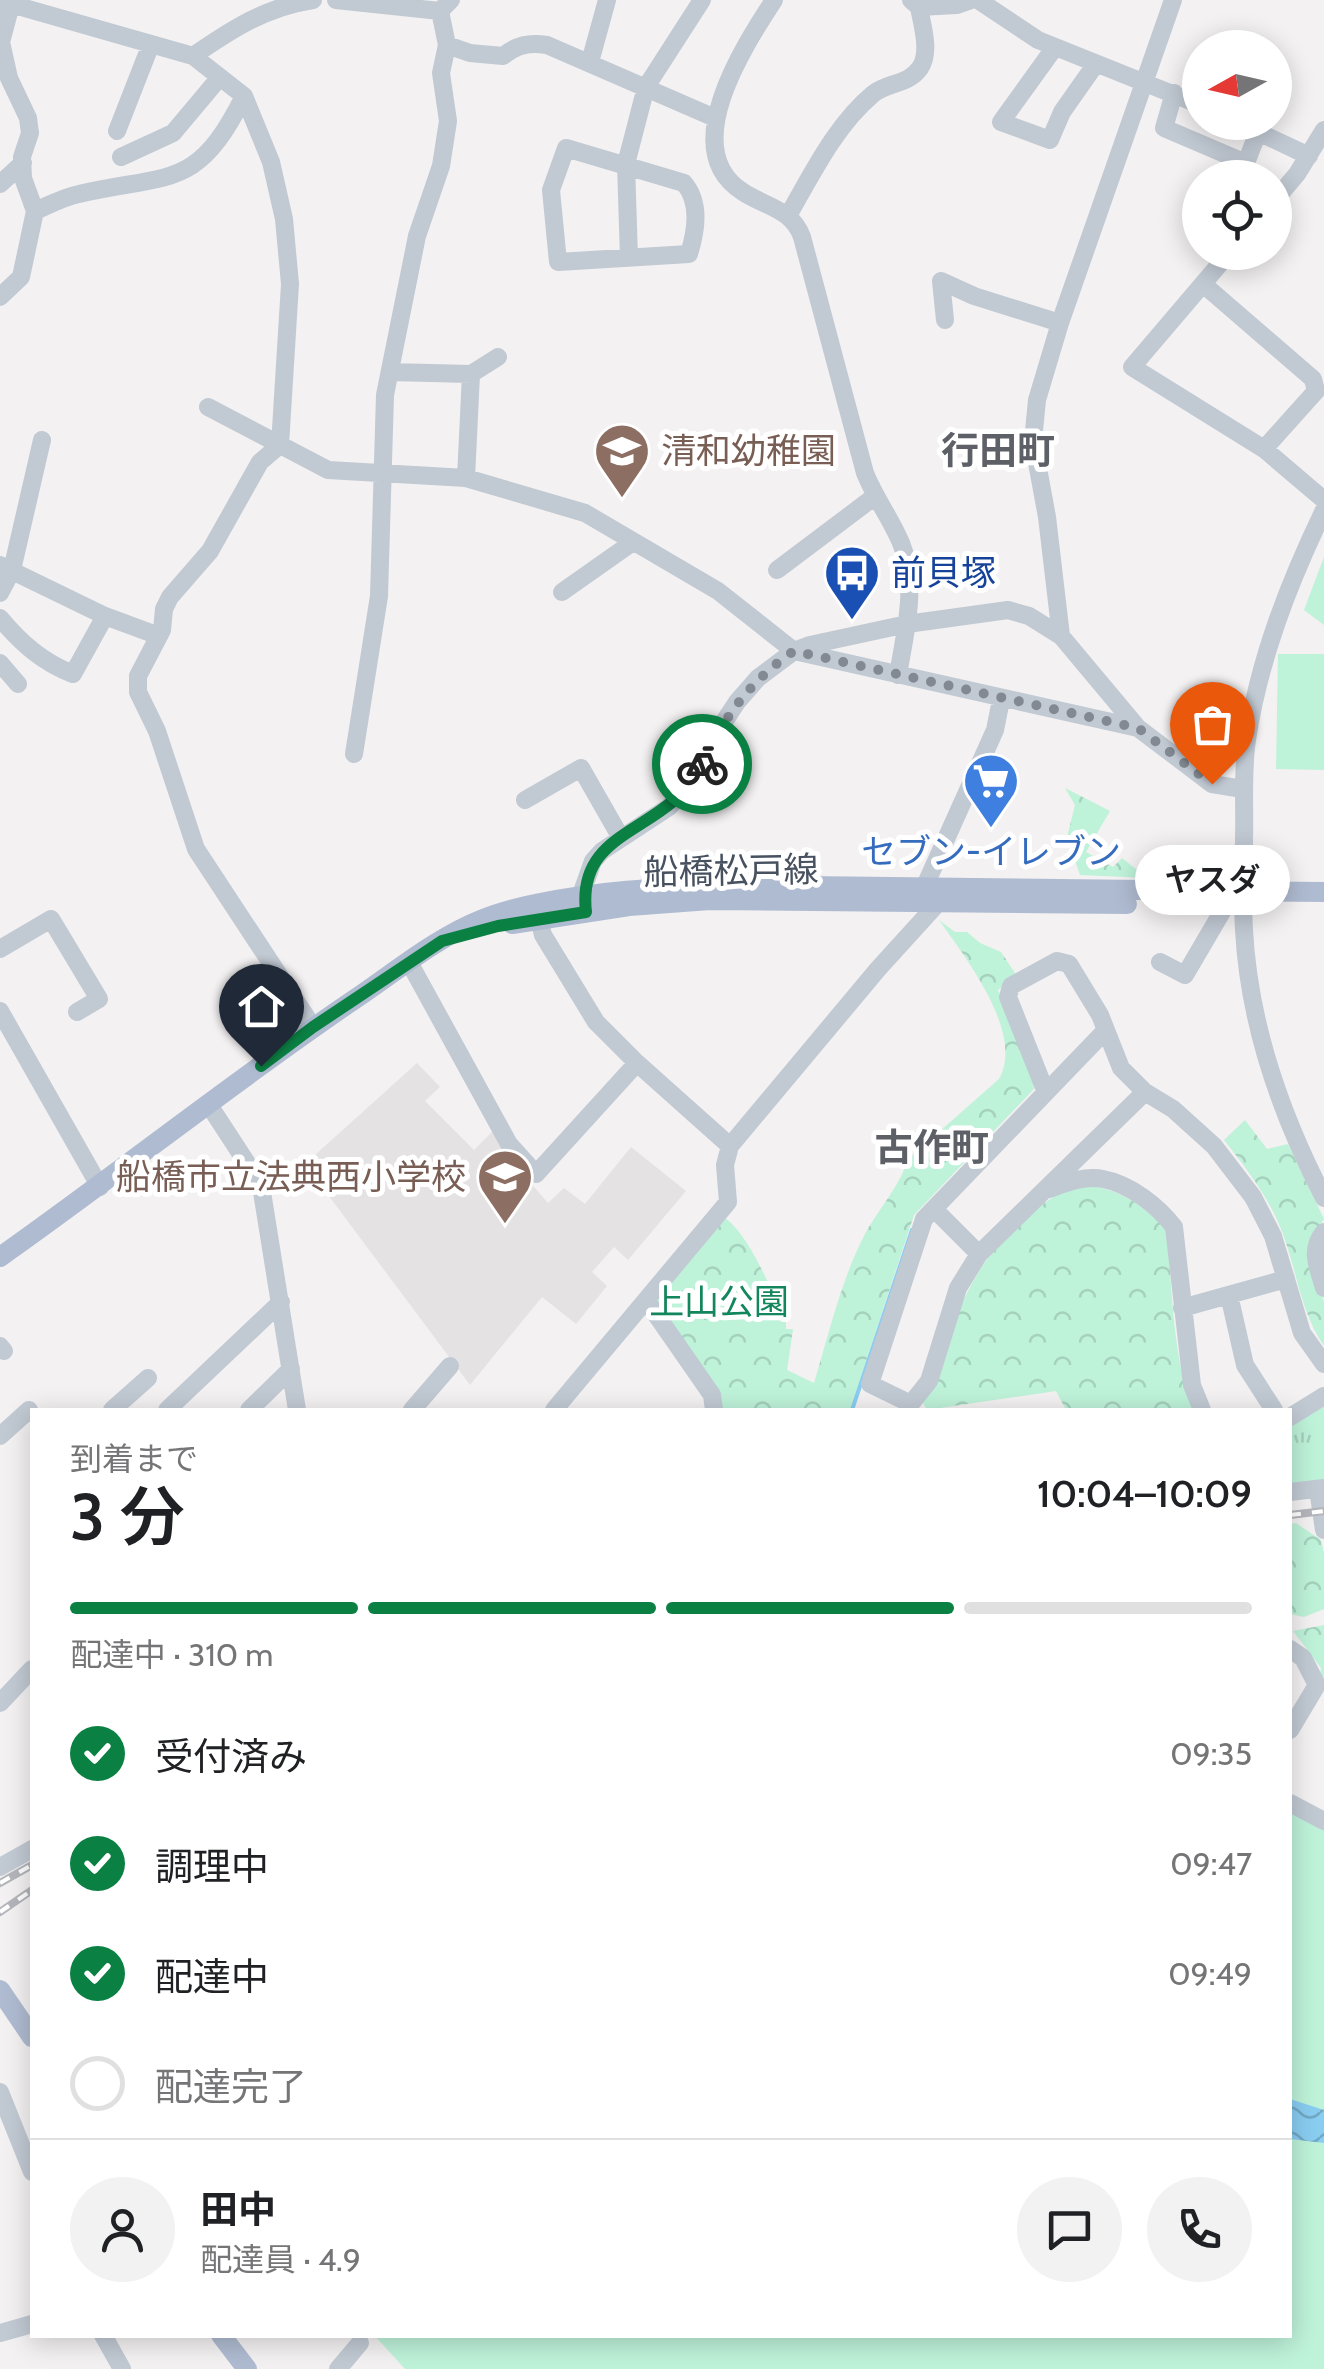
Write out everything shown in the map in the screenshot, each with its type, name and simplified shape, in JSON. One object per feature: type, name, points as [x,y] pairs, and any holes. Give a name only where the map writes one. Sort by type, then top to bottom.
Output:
[{"type":"main road","name":"船橋松戸線","points":[[1237,900],[1324,892]]},
{"type":"main road","name":"船橋松戸線","points":[[0,1257],[313,1027],[442,941],[494,914],[585,905],[931,895],[1237,900],[1324,906]]},
{"type":"main road","name":"船橋松戸線","points":[[442,941],[585,905]]},
{"type":"main road","points":[[0,1990],[30,2034]]},
{"type":"main road","points":[[223,2338],[247,2369]]},
{"type":"street","points":[[193,56],[268,4],[313,0]]},
{"type":"street","points":[[336,0],[446,5],[447,45],[441,72],[448,120],[442,166],[418,236],[385,395],[379,596],[354,754]]},
{"type":"street","points":[[590,62],[607,0]]},
{"type":"street","points":[[630,258],[626,164],[646,87],[702,0]]},
{"type":"street","points":[[774,0],[730,78],[715,118],[716,148],[723,174],[746,194],[789,214],[802,236],[865,474],[901,542],[908,570],[907,624],[898,675]]},
{"type":"street","points":[[789,214],[829,144],[875,92],[906,82],[920,69],[925,47],[915,4],[958,5],[974,0],[1038,40],[1182,97]]},
{"type":"street","points":[[1061,636],[1033,440],[1037,400],[1060,323],[1173,0]]},
{"type":"street","points":[[0,298],[21,277],[35,212],[24,178],[28,118],[9,78],[1,42],[6,3],[193,56],[244,96],[271,162],[284,219],[290,284],[280,446],[260,462],[210,551],[170,597],[159,636],[141,668],[138,692],[158,731],[196,849],[313,1027]]},
{"type":"street","points":[[447,45],[470,53],[504,56],[533,42],[590,62],[715,118]]},
{"type":"street","points":[[117,131],[151,44]]},
{"type":"street","points":[[1055,47],[1001,122],[1050,140],[1062,112],[1095,65]]},
{"type":"street","points":[[121,157],[173,133],[220,77]]},
{"type":"street","points":[[1174,94],[1164,128],[1182,136]]},
{"type":"street","points":[[35,212],[76,194],[157,181],[188,169],[230,126],[244,96]]},
{"type":"street","points":[[1292,178],[1324,130]]},
{"type":"street","points":[[1191,140],[1246,164],[1255,140]]},
{"type":"street","points":[[1275,140],[1309,156]]},
{"type":"street","points":[[566,148],[626,164],[684,183],[692,192],[697,228],[689,254],[558,262],[551,190],[566,148]]},
{"type":"street","points":[[0,184],[23,164]]},
{"type":"street","points":[[1215,270],[1132,367],[1264,449],[1324,500]]},
{"type":"street","points":[[945,320],[941,281],[974,296],[1060,323]]},
{"type":"street","points":[[1203,284],[1313,379],[1316,391],[1264,449]]},
{"type":"street","points":[[390,372],[471,374],[498,358]]},
{"type":"street","points":[[466,478],[471,374]]},
{"type":"street","points":[[208,406],[328,470],[466,478],[586,512],[718,590],[794,651],[1138,728]]},
{"type":"street","points":[[0,593],[42,440]]},
{"type":"street","points":[[778,570],[874,497]]},
{"type":"street","points":[[1324,510],[1281,606],[1247,738],[1237,900],[1263,1044],[1280,1102],[1324,1198]]},
{"type":"street","points":[[562,592],[633,542]]},
{"type":"street","points":[[6,568],[105,616],[159,636]]},
{"type":"street","points":[[585,905],[586,878],[593,860],[681,795],[699,771],[736,702],[758,678],[794,651],[830,639],[907,624],[1008,610],[1029,616],[1061,636],[1138,728],[1212,784],[1243,789]]},
{"type":"street","points":[[0,618],[22,644],[73,674],[105,616]]},
{"type":"street","points":[[0,663],[18,684]]},
{"type":"street","points":[[556,1408],[728,1202],[724,1165],[730,1146],[878,969],[931,895],[995,730],[1001,700]]},
{"type":"street","points":[[524,800],[581,768],[621,838]]},
{"type":"street","points":[[1160,962],[1185,975],[1237,900]]},
{"type":"street","points":[[0,949],[51,919],[99,998],[77,1012]]},
{"type":"street","points":[[539,919],[543,935],[596,1022],[730,1146]]},
{"type":"street","points":[[1045,1090],[1008,997],[1010,986],[1057,961],[1069,964],[1106,1030],[1121,1068],[1145,1092],[1173,1109],[1201,1134],[1253,1197],[1273,1236],[1302,1333],[1324,1364]]},
{"type":"street","points":[[409,962],[509,1144],[536,1174],[637,1063]]},
{"type":"street","points":[[0,1012],[100,1187]]},
{"type":"street","points":[[1106,1030],[924,1219],[870,1384],[908,1407],[929,1381],[958,1288],[979,1254],[1145,1092]]},
{"type":"street","points":[[209,1105],[262,1192],[296,1408]]},
{"type":"street","points":[[1045,1190],[1075,1180],[1103,1179],[1144,1198],[1162,1211],[1174,1227],[1192,1385],[1201,1408]]},
{"type":"street","points":[[935,1210],[979,1254]]},
{"type":"street","points":[[1324,1232],[1316,1241],[1314,1254],[1324,1288]]},
{"type":"street","points":[[1182,1308],[1286,1280]]},
{"type":"street","points":[[1230,1295],[1245,1364],[1273,1408]]},
{"type":"street","points":[[646,1300],[712,1395],[714,1408]]},
{"type":"street","points":[[169,1408],[282,1302]]},
{"type":"street","points":[[414,1408],[450,1366]]},
{"type":"street","points":[[252,1408],[291,1369]]},
{"type":"street","points":[[114,1408],[148,1378]]},
{"type":"street","points":[[1292,1416],[1324,1396]]},
{"type":"street","points":[[0,1436],[28,1410]]},
{"type":"street","points":[[1292,1492],[1321,1489],[1323,1524]]},
{"type":"street","points":[[1292,1649],[1304,1658],[1317,1685],[1292,1727]]},
{"type":"street","points":[[0,1703],[30,1671]]},
{"type":"street","points":[[1292,1804],[1324,1822]]},
{"type":"street","points":[[0,1867],[30,1850]]},
{"type":"street","points":[[0,2092],[4,2121],[30,2168]]},
{"type":"street","points":[[0,2333],[30,2325]]},
{"type":"street","points":[[106,2338],[122,2369]]},
{"type":"street","points":[[338,2369],[360,2343]]},
{"type":"shaded area","name":"船橋市立法典西小学校","points":[[417,1063],[440,1087],[425,1101],[474,1150],[493,1131],[503,1151],[548,1203],[564,1188],[585,1204],[631,1147],[686,1191],[628,1260],[614,1247],[592,1272],[607,1286],[576,1324],[542,1297],[470,1385],[305,1164]]},
{"type":"green space","points":[[1324,557],[1324,625],[1304,610]]},
{"type":"green space","points":[[1278,654],[1324,654],[1324,770],[1276,769]]},
{"type":"green space","points":[[1065,788],[1110,811],[1086,852],[1113,867],[1122,858],[1147,878],[1080,875],[1067,837],[1075,805]]},
{"type":"green space","name":"上山公園","points":[[939,920],[955,932],[967,932],[1001,952],[1017,976],[998,990],[1032,1073],[1034,1089],[914,1215],[851,1408],[717,1408],[656,1302],[657,1290],[721,1215],[732,1223],[750,1249],[786,1329],[793,1329],[787,1370],[814,1383],[849,1270],[906,1161],[999,1079],[1005,1060],[1004,1040],[998,1018],[976,974]]},
{"type":"green space","points":[[1245,1120],[1267,1149],[1288,1144],[1324,1219],[1312,1237],[1310,1254],[1324,1302],[1324,1346],[1305,1306],[1278,1221],[1224,1140]]},
{"type":"green space","points":[[1077,1184],[1105,1189],[1126,1197],[1167,1229],[1177,1344],[1192,1408],[1065,1408],[1056,1391],[926,1408],[923,1403],[948,1335],[976,1276],[1016,1226]]},
{"type":"green space","points":[[1324,1401],[1324,1483],[1292,1487],[1292,1425]]},
{"type":"green space","points":[[1292,1524],[1321,1540],[1324,1554],[1324,1609],[1304,1617],[1292,1614]]},
{"type":"green space","points":[[1324,1625],[1324,1678],[1321,1668],[1293,1631]]},
{"type":"green space","points":[[1292,1809],[1324,1827],[1324,2369],[405,2369],[377,2338],[1292,2338]]},
{"type":"water","points":[[1292,2100],[1324,2110],[1324,2143],[1292,2139]]},
{"type":"waterway","points":[[853,1408],[912,1230]]},
{"type":"railway","points":[[1292,1515],[1324,1511]]},
{"type":"railway","points":[[0,1883],[30,1866]]},
{"type":"railway","points":[[0,1912],[30,1891]]},
{"type":"way so far","points":[[702,764],[736,702],[758,678],[794,651],[1138,728],[1212,784]]},
{"type":"place","name":"清和幼稚園","points":[[622,500]]},
{"type":"place","name":"前貝塚","points":[[852,622]]},
{"type":"place","name":"ヤスダ","points":[[1212,784]]},
{"type":"place","name":"セブン-イレブン","points":[[991,830]]},
{"type":"place","name":"船橋市立法典西小学校","points":[[505,1226]]},
{"type":"district","name":"行田町","points":[[998,451]]},
{"type":"district","name":"古作町","points":[[932,1148]]},
{"type":"route","points":[[261,1066],[442,941],[498,926],[586,912],[584,889],[593,860],[669,807],[702,764]]}]
